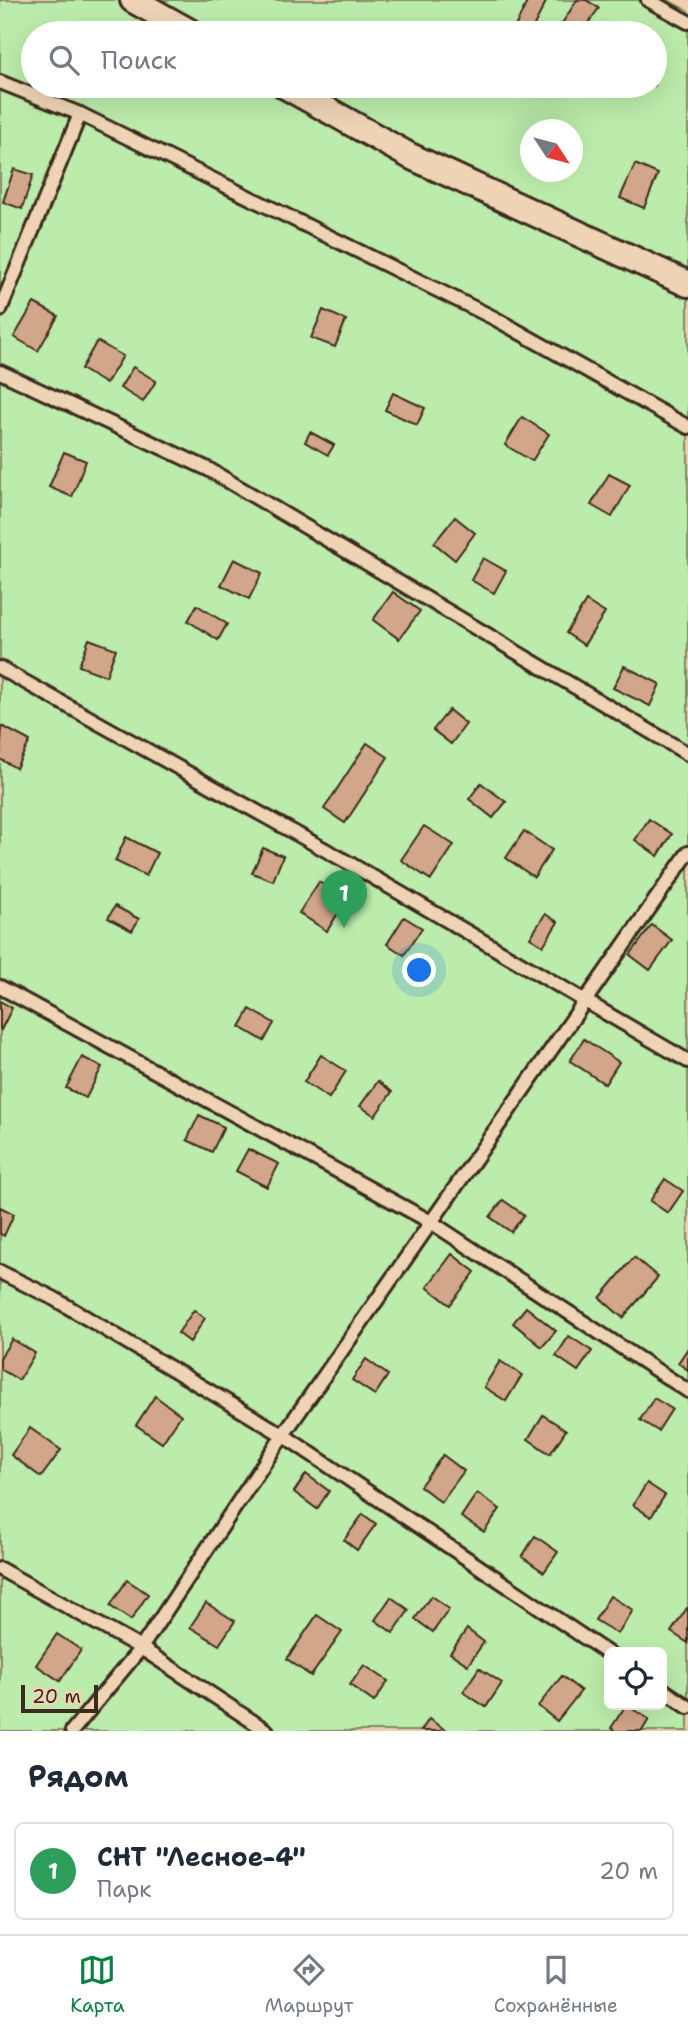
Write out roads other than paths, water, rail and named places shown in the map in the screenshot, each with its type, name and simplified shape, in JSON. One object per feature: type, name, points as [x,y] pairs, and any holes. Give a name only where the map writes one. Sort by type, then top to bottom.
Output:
[{"type":"street","points":[[133,0],[171,21]]},
{"type":"street","points":[[306,98],[410,156],[688,284]]},
{"type":"lane","points":[[648,0],[688,22]]},
{"type":"lane","points":[[0,82],[21,90]]},
{"type":"lane","points":[[40,98],[80,114],[494,318],[688,427]]},
{"type":"lane","points":[[0,310],[80,114]]},
{"type":"lane","points":[[0,372],[208,469],[688,754]]},
{"type":"lane","points":[[0,668],[588,1000],[688,1061]]},
{"type":"lane","points":[[72,1731],[141,1648],[283,1434],[688,853]]},
{"type":"lane","points":[[0,987],[431,1222],[688,1391]]},
{"type":"lane","points":[[0,1272],[53,1298],[283,1434],[604,1651]]},
{"type":"lane","points":[[0,1569],[141,1648],[267,1731]]},
{"type":"lane","points":[[667,1692],[688,1707]]},
{"type":"place","name":"СНТ \"Лесное-4\"","points":[[344,928]]}]
